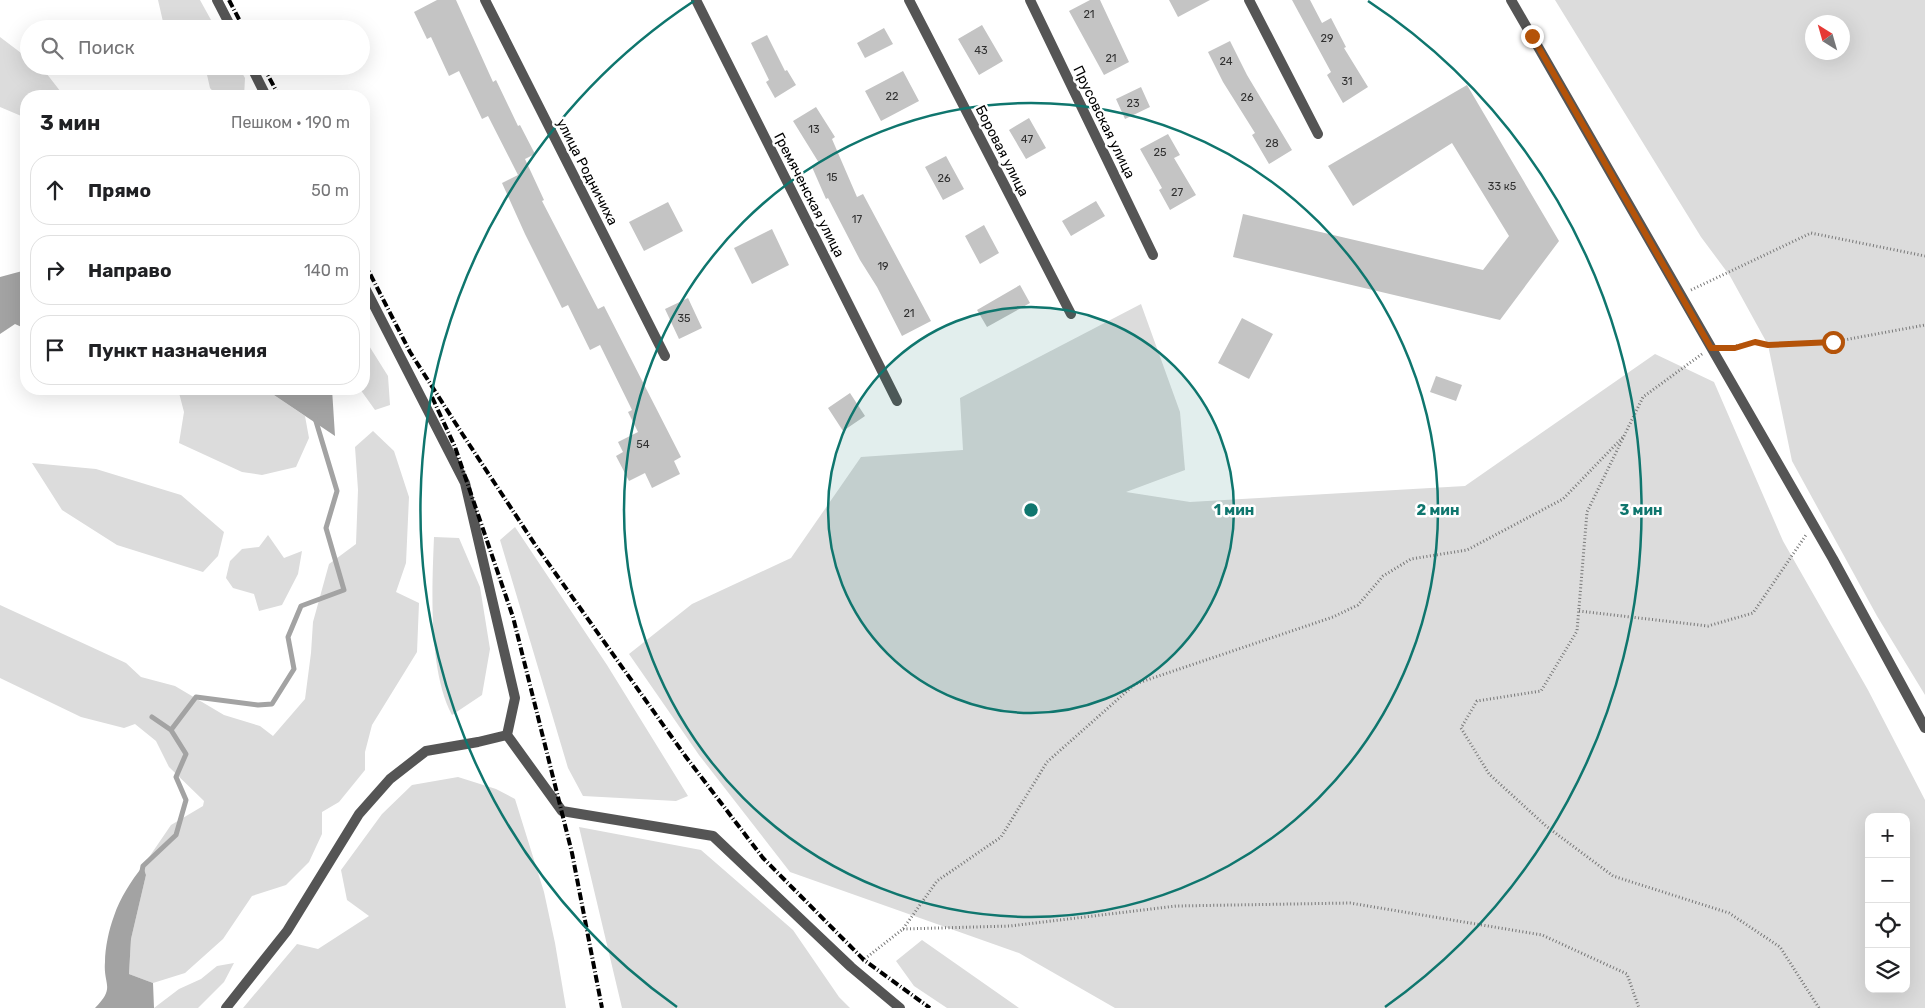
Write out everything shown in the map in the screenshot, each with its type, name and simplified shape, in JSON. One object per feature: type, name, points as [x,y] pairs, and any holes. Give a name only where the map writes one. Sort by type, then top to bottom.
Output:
[{"type":"street","points":[[217,0],[227,20]]},
{"type":"street","name":"улица Родничиха","points":[[485,0],[665,356]]},
{"type":"street","name":"Гремяченская улица","points":[[696,0],[897,402]]},
{"type":"street","name":"Боровая улица","points":[[909,0],[1072,314]]},
{"type":"street","name":"Прусовская улица","points":[[1030,0],[1153,255]]},
{"type":"street","points":[[1249,0],[1318,134]]},
{"type":"street","points":[[1511,0],[1814,524],[1925,728]]},
{"type":"street","points":[[256,75],[263,90]]},
{"type":"street","points":[[370,298],[465,483],[515,698],[507,735],[562,810],[713,836],[851,967],[900,1008]]},
{"type":"street","points":[[226,1008],[287,931],[359,814],[390,779],[426,751],[507,735]]},
{"type":"path","points":[[1681,295],[1811,233],[1925,256]]},
{"type":"path","points":[[1819,1008],[1780,947],[1729,913],[1613,876],[1546,826],[1489,774],[1461,728],[1478,701],[1541,691],[1577,631],[1587,512],[1644,397],[1711,348],[1735,348],[1755,342],[1768,345],[1833,342],[1925,324]]},
{"type":"path","points":[[851,967],[864,960],[903,929],[937,881],[1001,837],[1047,762],[1134,684],[1332,617],[1358,605],[1383,576],[1411,559],[1467,550],[1563,499],[1626,434]]},
{"type":"path","points":[[1579,612],[1708,626],[1753,613],[1814,524]]},
{"type":"path","points":[[903,929],[1010,926],[1176,906],[1350,903],[1542,935],[1627,974],[1639,1008]]},
{"type":"shaded area","points":[[158,0],[200,0],[211,20],[163,20]]},
{"type":"shaded area","points":[[1555,0],[1925,0],[1925,695],[1877,616],[1792,461],[1768,345],[1730,276],[1701,237]]},
{"type":"shaded area","points":[[0,37],[20,52],[20,75],[48,75],[59,90],[20,90],[20,115],[0,107]]},
{"type":"shaded area","points":[[207,75],[243,75],[245,78],[244,90],[212,90]]},
{"type":"shaded area","points":[[20,272],[20,326],[15,324],[0,334],[0,277]]},
{"type":"shaded area","points":[[1141,304],[1180,412],[1185,470],[1126,492],[1190,502],[1465,486],[1655,354],[1714,382],[1783,541],[1868,690],[1925,800],[1925,1008],[1115,1008],[1019,953],[790,872],[699,755],[629,654],[692,604],[791,558],[861,457],[963,450],[960,398]]},
{"type":"shaded area","points":[[370,347],[388,376],[390,405],[375,410],[364,395],[370,395]]},
{"type":"shaded area","points":[[180,395],[274,395],[305,416],[309,438],[296,467],[262,475],[242,472],[179,443],[184,412]]},
{"type":"shaded area","points":[[274,395],[332,395],[335,436]]},
{"type":"shaded area","points":[[373,431],[394,451],[409,497],[406,563],[396,592],[419,603],[417,652],[372,725],[365,752],[365,770],[339,802],[322,812],[322,834],[309,862],[286,885],[252,896],[223,939],[185,973],[153,983],[129,974],[131,939],[146,875],[143,866],[171,825],[203,806],[204,801],[169,767],[156,741],[135,724],[124,728],[81,717],[0,678],[0,605],[126,663],[141,677],[175,686],[224,715],[260,726],[273,736],[305,699],[313,622],[329,564],[356,544],[358,490],[355,447]]},
{"type":"shaded area","points":[[32,463],[96,469],[181,495],[224,532],[218,556],[203,572],[117,545],[62,510]]},
{"type":"shaded area","points":[[515,527],[607,665],[688,796],[676,801],[583,796],[568,768],[500,540]]},
{"type":"shaded area","points":[[268,535],[284,558],[302,551],[298,574],[282,605],[259,611],[254,594],[233,588],[226,578],[230,561],[242,549],[259,547]]},
{"type":"shaded area","points":[[434,537],[459,538],[480,587],[490,649],[482,695],[452,715],[444,697],[435,652],[432,604]]},
{"type":"shaded area","points":[[458,777],[496,789],[515,799],[544,892],[566,1008],[243,1008],[297,944],[318,949],[369,916],[347,900],[341,870],[382,814],[412,785]]},
{"type":"shaded area","points":[[579,827],[701,850],[793,930],[839,997],[850,1008],[622,1008]]},
{"type":"shaded area","points":[[143,866],[146,875],[131,939],[129,974],[153,983],[154,1008],[95,1008],[107,990],[105,957],[116,909]]},
{"type":"shaded area","points":[[922,940],[1019,1008],[947,1008],[914,986],[896,961]]},
{"type":"shaded area","points":[[234,963],[224,982],[198,1008],[154,1008],[179,989],[201,979],[217,966]]},
{"type":"building","points":[[437,0],[456,0],[493,82],[496,80],[518,126],[520,125],[535,154],[525,159],[544,200],[542,201],[598,309],[604,306],[681,457],[674,461],[680,474],[652,488],[645,473],[629,481],[616,456],[623,452],[618,442],[638,432],[628,412],[632,410],[600,345],[590,350],[568,305],[562,308],[525,234],[502,183],[518,175],[488,116],[482,119],[459,71],[449,76],[431,37],[427,39],[414,12]]},
{"type":"building","points":[[1090,0],[1100,0],[1129,62],[1104,75],[1069,11]]},
{"type":"building","points":[[1169,0],[1210,0],[1178,17]]},
{"type":"building","points":[[1292,0],[1310,0],[1322,23],[1331,18],[1346,47],[1344,48],[1368,87],[1343,103],[1327,75],[1331,72]]},
{"type":"building","points":[[982,25],[1003,61],[979,75],[958,39]]},
{"type":"building","points":[[884,28],[893,44],[865,58],[857,43]]},
{"type":"building","points":[[767,35],[785,71],[787,70],[796,85],[775,98],[766,82],[769,80],[751,43]]},
{"type":"building","points":[[1230,41],[1247,75],[1292,150],[1269,164],[1252,135],[1255,133],[1223,82],[1208,52]]},
{"type":"building","points":[[903,71],[919,101],[881,121],[865,91]]},
{"type":"building","points":[[1467,85],[1559,241],[1500,320],[1233,257],[1243,214],[1483,270],[1509,236],[1452,143],[1353,206],[1328,166]]},
{"type":"building","points":[[1141,87],[1150,107],[1125,119],[1116,99]]},
{"type":"building","points":[[816,107],[835,137],[832,139],[857,197],[863,194],[931,321],[902,336],[828,198],[826,199],[812,167],[819,163],[793,121]]},
{"type":"building","points":[[1029,118],[1046,148],[1026,159],[1009,130]]},
{"type":"building","points":[[1168,134],[1180,155],[1174,158],[1196,195],[1170,210],[1159,190],[1162,188],[1140,149]]},
{"type":"building","points":[[946,156],[964,189],[943,200],[925,167]]},
{"type":"building","points":[[1096,201],[1105,216],[1071,236],[1062,221]]},
{"type":"building","points":[[668,202],[683,231],[644,251],[629,222]]},
{"type":"building","points":[[984,225],[999,253],[980,264],[965,236]]},
{"type":"building","points":[[772,229],[789,265],[752,284],[734,248]]},
{"type":"building","points":[[1020,285],[1030,303],[987,327],[977,310]]},
{"type":"building","points":[[688,298],[702,328],[679,339],[665,309]]},
{"type":"building","points":[[1242,318],[1273,334],[1249,379],[1218,363]]},
{"type":"building","points":[[1436,376],[1462,385],[1456,401],[1430,392]]},
{"type":"building","points":[[850,393],[865,416],[843,431],[828,408]]},
{"type":"waterway","points":[[142,871],[143,866],[176,835],[186,800],[176,777],[186,754],[171,730],[196,697],[258,705],[272,704],[294,669],[288,637],[301,606],[344,590],[326,528],[337,491],[315,418]]},
{"type":"waterway","points":[[152,717],[171,730]]},
{"type":"railway","points":[[229,0],[239,20]]},
{"type":"railway","points":[[268,75],[276,90]]},
{"type":"railway","points":[[370,274],[410,352],[536,546],[686,757],[763,858],[864,960],[930,1008]]},
{"type":"railway","points":[[432,397],[455,447],[513,617],[572,853],[602,1008]]},
{"type":"route","points":[[1532,36],[1711,348],[1735,348],[1755,342],[1768,345],[1833,342]]}]
